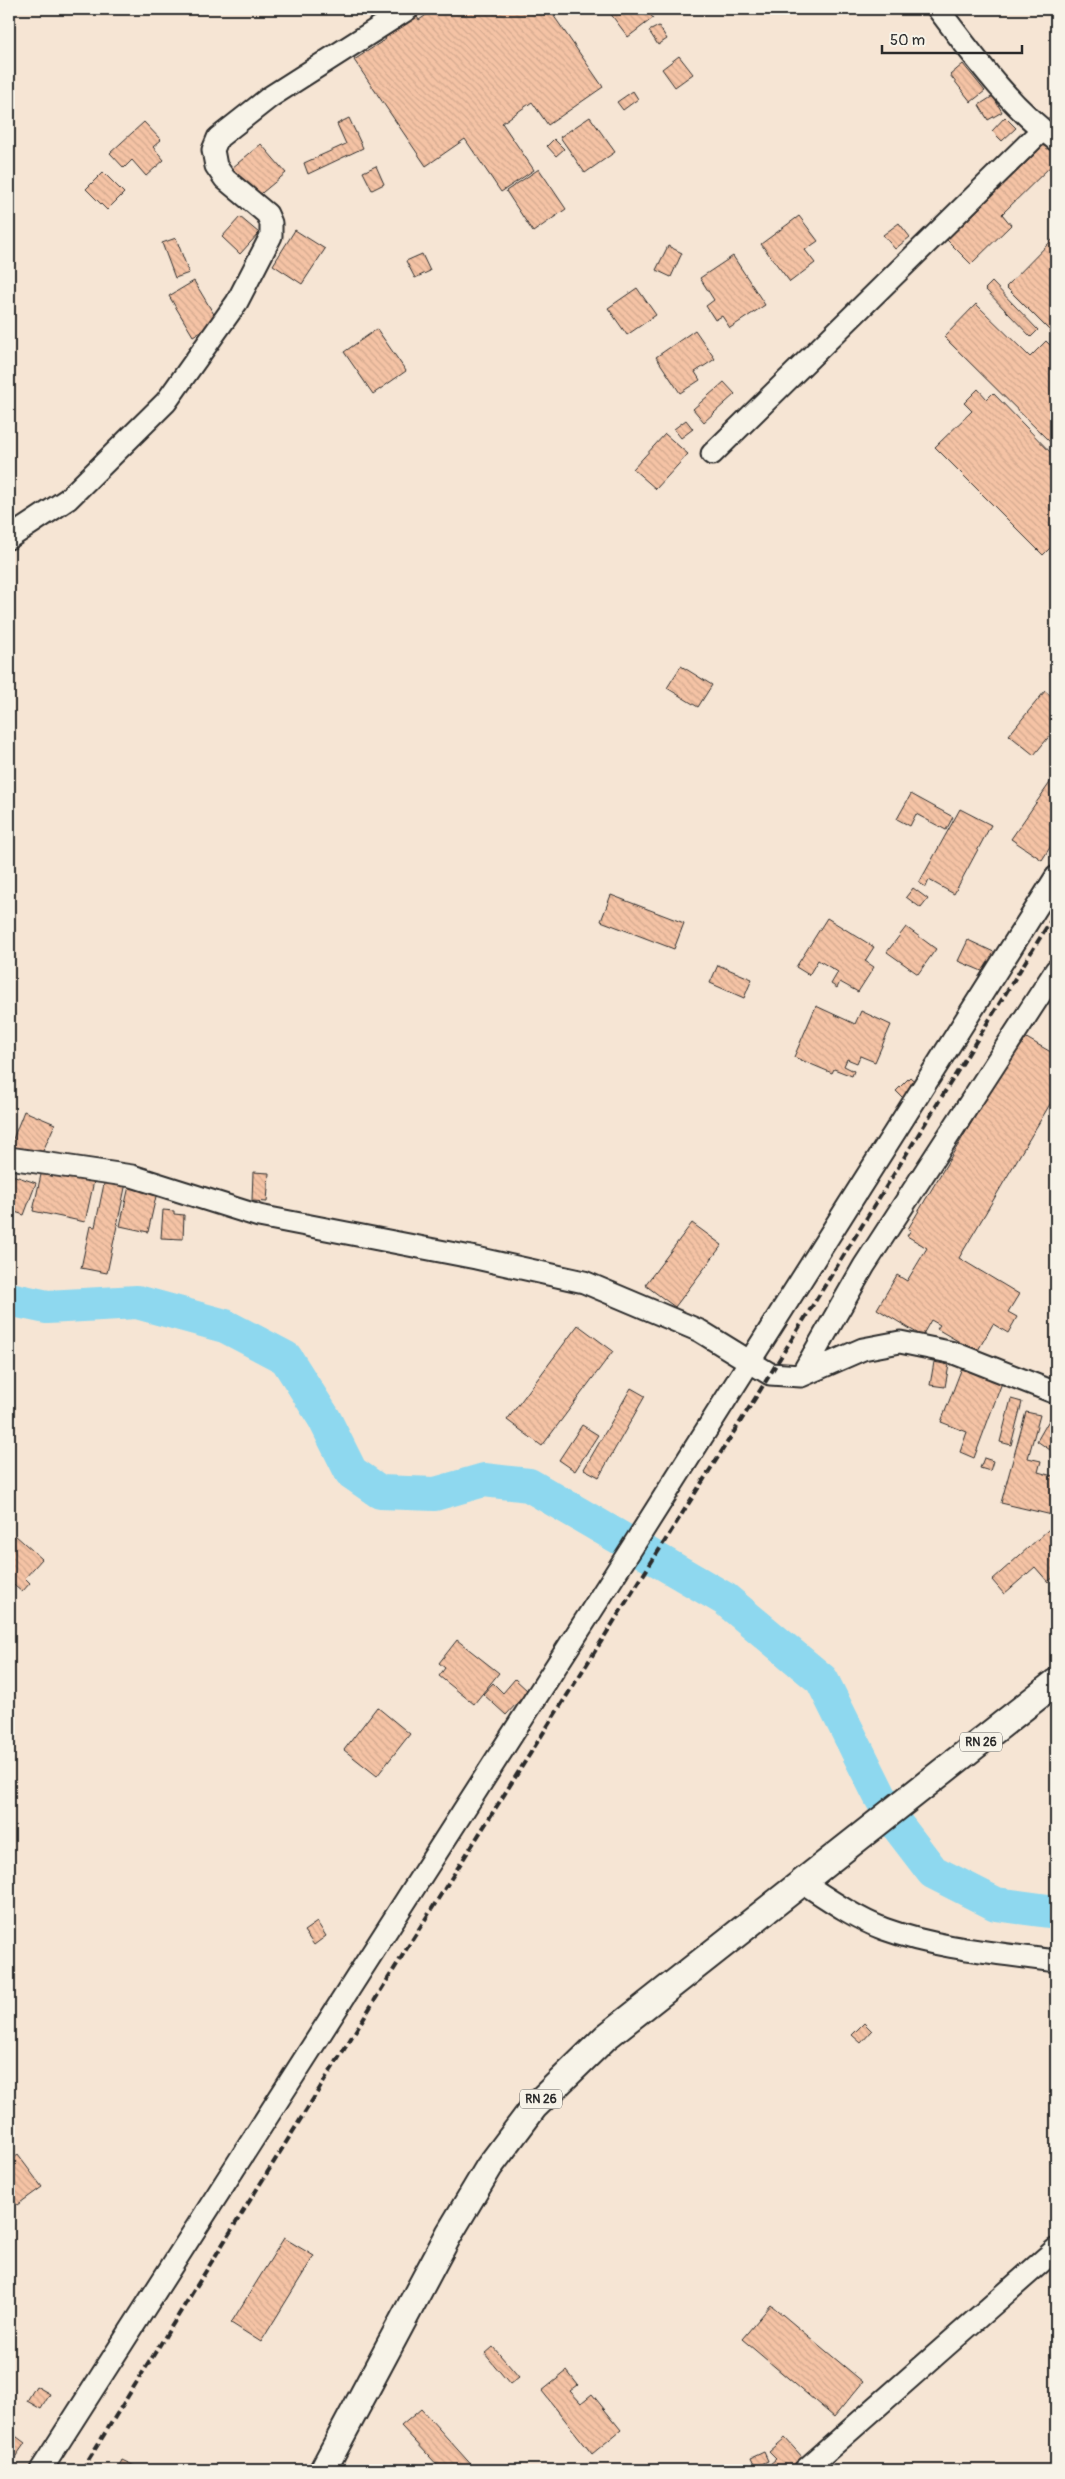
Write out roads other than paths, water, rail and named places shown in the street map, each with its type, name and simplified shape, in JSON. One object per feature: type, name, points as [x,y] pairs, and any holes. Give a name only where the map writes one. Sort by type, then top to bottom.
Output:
[{"type":"main road","name":"RN 26","points":[[323,2470],[449,2234],[489,2167],[534,2107],[606,2037],[1056,1682]]},
{"type":"street","points":[[9,538],[68,499],[166,402],[242,294],[271,236],[271,223],[267,214],[225,179],[216,166],[213,150],[218,138],[270,97],[408,9]]},
{"type":"street","points":[[712,454],[1049,135],[997,83],[938,9]]},
{"type":"street","points":[[42,2470],[751,1361],[1056,877]]},
{"type":"street","points":[[801,1376],[864,1266],[1056,970]]},
{"type":"street","points":[[9,1158],[132,1176],[258,1216],[476,1258],[584,1282],[700,1331],[770,1374],[801,1376],[863,1349],[900,1342],[954,1353],[1056,1394]]},
{"type":"street","points":[[802,1882],[837,1905],[883,1929],[930,1944],[1056,1961]]},
{"type":"street","points":[[805,2470],[1056,2249]]},
{"type":"waterway","points":[[9,1299],[47,1307],[137,1302],[225,1326],[286,1358],[324,1418],[351,1472],[380,1492],[435,1494],[484,1480],[529,1485],[725,1599],[822,1680],[880,1796],[897,1825],[933,1872],[996,1904],[1056,1912]]},
{"type":"railway","points":[[82,2470],[414,1937],[756,1397],[1056,912]]}]
